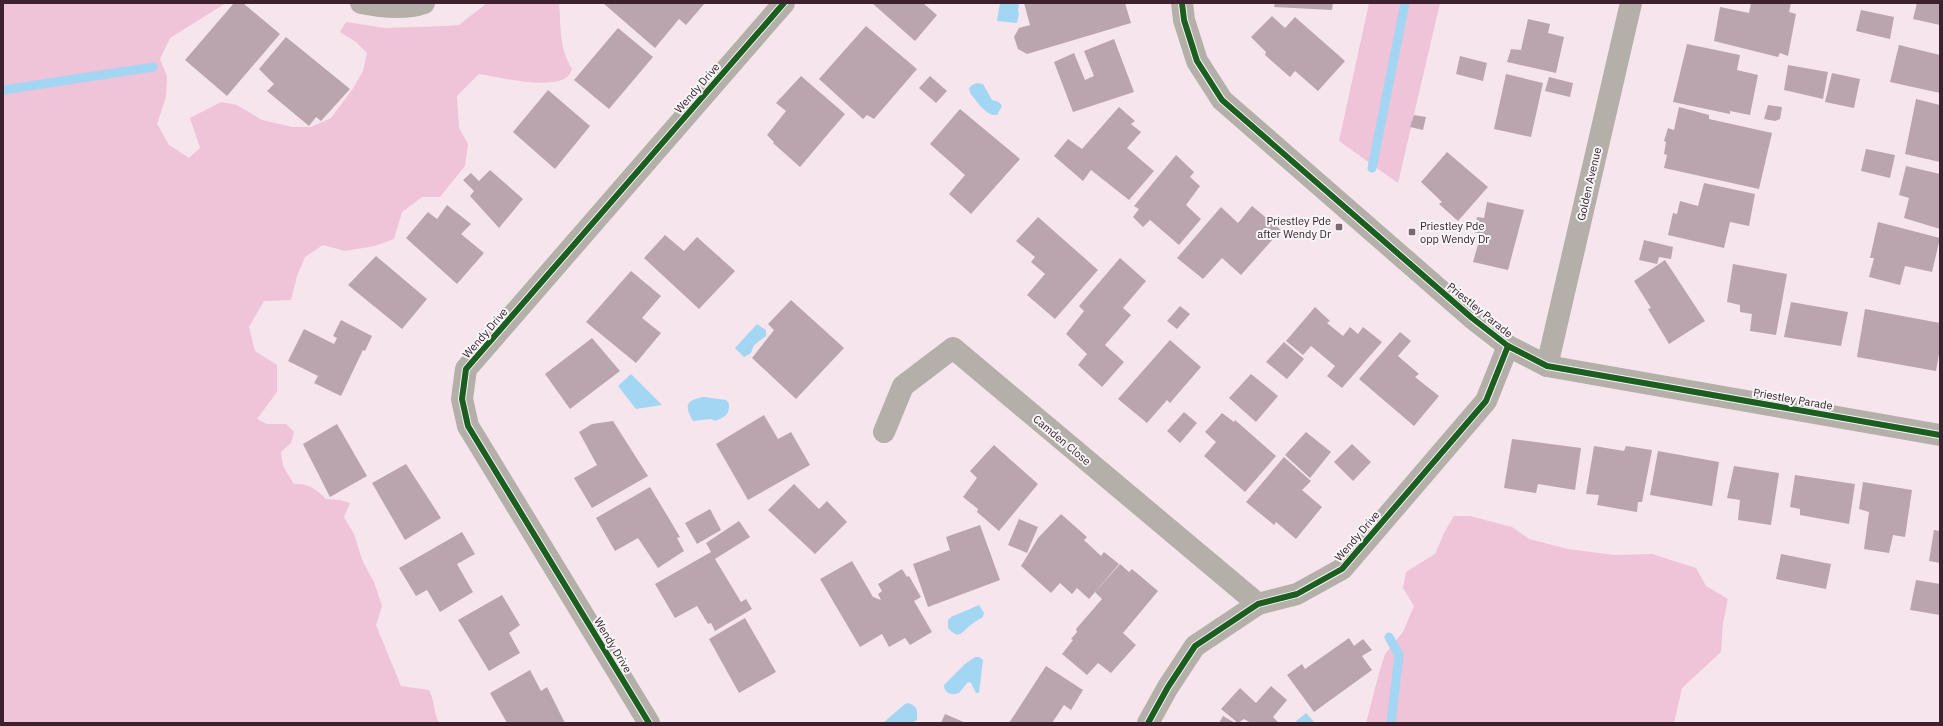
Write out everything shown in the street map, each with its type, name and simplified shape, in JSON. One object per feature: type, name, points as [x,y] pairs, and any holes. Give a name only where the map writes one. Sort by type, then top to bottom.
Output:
[{"type":"street","points":[[361,3],[387,7],[417,5],[424,3]]},
{"type":"street","name":"Wendy Drive","points":[[649,723],[468,426],[462,399],[466,369],[784,3]]},
{"type":"street","name":"Priestley Parade","points":[[1182,3],[1184,20],[1197,61],[1222,100],[1472,318],[1508,346],[1547,366],[1940,435]]},
{"type":"street","name":"Golden Avenue","points":[[1547,366],[1631,3]]},
{"type":"street","name":"Wendy Drive","points":[[1148,723],[1168,687],[1195,646],[1258,604],[1297,594],[1342,570],[1486,401],[1508,346]]},
{"type":"street","name":"Camden Close","points":[[884,432],[903,386],[953,348],[1258,604]]},
{"type":"shaded area","points":[[3,3],[226,3],[170,38],[160,59],[167,76],[166,97],[157,124],[169,145],[189,158],[200,148],[190,118],[221,102],[237,105],[262,120],[293,127],[311,127],[331,118],[354,87],[363,71],[367,53],[356,42],[340,32],[346,22],[385,28],[459,25],[487,3],[559,3],[563,45],[572,69],[571,73],[559,81],[537,83],[479,74],[457,96],[459,128],[468,144],[465,166],[440,197],[422,197],[402,212],[394,239],[375,246],[345,251],[323,245],[305,257],[297,276],[291,300],[264,301],[249,327],[255,351],[277,365],[277,392],[257,419],[267,424],[286,424],[294,432],[291,443],[281,452],[283,466],[294,484],[312,487],[326,499],[340,500],[350,503],[344,517],[354,534],[363,562],[374,582],[382,606],[376,625],[401,686],[429,690],[439,723],[3,723]]},
{"type":"shaded area","points":[[1369,3],[1440,3],[1398,183],[1339,141]]},
{"type":"shaded area","points":[[1454,516],[1470,516],[1512,527],[1529,539],[1568,549],[1614,555],[1652,554],[1696,568],[1706,586],[1728,599],[1723,623],[1721,652],[1682,688],[1674,723],[1366,723],[1385,654],[1403,632],[1414,606],[1403,588],[1406,572],[1435,554],[1444,533]]},
{"type":"water","points":[[1000,3],[1019,3],[1017,23],[997,21]]},
{"type":"water","points":[[977,83],[983,84],[992,100],[999,102],[1002,106],[997,115],[993,115],[985,111],[970,93],[969,88]]},
{"type":"water","points":[[757,324],[766,330],[766,336],[754,345],[751,353],[744,357],[735,348]]},
{"type":"water","points":[[631,374],[662,405],[636,409],[618,386]]},
{"type":"water","points":[[704,397],[726,400],[729,404],[729,408],[724,417],[715,421],[711,419],[693,421],[688,411],[688,404],[693,400]]},
{"type":"water","points":[[979,605],[984,613],[983,617],[963,632],[958,635],[948,628],[948,620],[951,617]]},
{"type":"water","points":[[975,657],[979,657],[983,660],[979,693],[976,693],[971,683],[968,682],[959,693],[948,693],[944,688],[944,685],[965,664]]},
{"type":"water","points":[[909,703],[916,708],[917,720],[912,723],[883,723],[905,704]]},
{"type":"water","points":[[1306,713],[1315,723],[1294,723]]},
{"type":"building","points":[[234,3],[243,3],[280,34],[227,96],[185,60]]},
{"type":"building","points":[[603,3],[705,3],[686,25],[679,19],[655,48]]},
{"type":"building","points":[[872,3],[923,3],[937,15],[915,41]]},
{"type":"building","points":[[1024,3],[1125,3],[1131,23],[1027,54],[1018,49],[1014,37],[1019,28],[1030,25]]},
{"type":"building","points":[[1275,3],[1333,3],[1332,10],[1274,7]]},
{"type":"building","points":[[1751,3],[1791,3],[1789,12],[1796,14],[1788,56],[1780,53],[1778,57],[1714,41],[1720,7],[1749,13]]},
{"type":"building","points":[[1917,3],[1940,3],[1940,25],[1913,19]]},
{"type":"building","points":[[1861,10],[1894,17],[1890,39],[1856,31]]},
{"type":"building","points":[[1272,16],[1285,28],[1295,17],[1345,61],[1318,91],[1295,71],[1290,77],[1265,55],[1266,52],[1251,37]]},
{"type":"building","points":[[1528,19],[1550,24],[1548,33],[1564,37],[1556,73],[1507,62],[1511,49],[1521,50]]},
{"type":"building","points":[[866,26],[917,69],[874,119],[867,115],[863,119],[819,79]]},
{"type":"building","points":[[618,28],[653,57],[609,109],[574,80]]},
{"type":"building","points":[[286,37],[350,89],[321,121],[316,117],[309,126],[267,91],[274,84],[259,69]]},
{"type":"building","points":[[1114,39],[1134,92],[1073,112],[1054,62],[1074,53],[1085,80],[1094,76],[1084,51]]},
{"type":"building","points":[[1687,44],[1740,55],[1737,70],[1758,75],[1750,115],[1730,111],[1730,114],[1673,102]]},
{"type":"building","points":[[1899,45],[1940,55],[1940,93],[1890,82]]},
{"type":"building","points":[[1460,56],[1487,63],[1483,81],[1456,74]]},
{"type":"building","points":[[1788,65],[1828,72],[1823,99],[1784,90]]},
{"type":"building","points":[[1832,73],[1860,79],[1854,108],[1825,102]]},
{"type":"building","points":[[1506,74],[1543,83],[1531,137],[1494,129]]},
{"type":"building","points":[[801,76],[845,114],[800,167],[773,143],[774,142],[767,135],[786,111],[776,103]]},
{"type":"building","points":[[930,76],[947,91],[936,103],[919,88]]},
{"type":"building","points":[[1549,77],[1573,83],[1570,97],[1545,91]]},
{"type":"building","points":[[548,90],[590,126],[555,169],[513,132]]},
{"type":"building","points":[[1916,99],[1940,105],[1940,162],[1905,154]]},
{"type":"building","points":[[1768,105],[1782,107],[1780,119],[1775,121],[1764,119]]},
{"type":"building","points":[[1119,107],[1135,121],[1131,124],[1141,132],[1127,148],[1154,171],[1129,200],[1091,170],[1083,181],[1054,156],[1068,139],[1082,149]]},
{"type":"building","points":[[1679,107],[1709,115],[1709,119],[1772,133],[1759,189],[1664,168],[1667,155],[1664,154],[1666,142],[1664,141],[1668,128],[1674,130]]},
{"type":"building","points":[[960,109],[1020,159],[971,214],[949,194],[965,175],[930,144]]},
{"type":"building","points":[[1414,115],[1426,117],[1423,130],[1410,127]]},
{"type":"building","points":[[1866,149],[1895,155],[1890,178],[1861,171]]},
{"type":"building","points":[[1447,152],[1488,187],[1458,221],[1439,204],[1442,202],[1421,182]]},
{"type":"building","points":[[1176,155],[1194,172],[1190,177],[1200,186],[1186,205],[1201,219],[1179,245],[1150,220],[1143,227],[1133,217],[1139,209],[1134,206]]},
{"type":"building","points":[[1906,166],[1940,174],[1940,229],[1904,218],[1909,198],[1899,195]]},
{"type":"building","points":[[490,170],[523,199],[499,228],[470,196],[474,191],[463,180],[471,173],[479,181]]},
{"type":"building","points":[[1704,183],[1755,194],[1749,226],[1730,222],[1724,248],[1668,235],[1673,213],[1677,214],[1680,201],[1698,206]]},
{"type":"building","points":[[1487,202],[1524,210],[1508,270],[1473,262],[1481,234],[1474,232],[1477,217],[1484,218]]},
{"type":"building","points":[[447,205],[471,224],[461,234],[484,253],[457,284],[406,238],[428,212],[437,219]]},
{"type":"building","points":[[1252,206],[1281,230],[1241,275],[1222,258],[1203,279],[1177,258],[1221,207],[1238,223]]},
{"type":"building","points":[[1038,217],[1098,270],[1055,319],[1027,295],[1045,274],[1031,262],[1035,257],[1016,241]]},
{"type":"building","points":[[1878,222],[1940,238],[1932,272],[1905,266],[1900,285],[1869,277],[1874,258],[1870,258]]},
{"type":"building","points":[[665,235],[684,251],[697,237],[735,271],[699,309],[644,258]]},
{"type":"building","points":[[1644,240],[1673,247],[1671,259],[1659,257],[1657,264],[1639,260]]},
{"type":"building","points":[[376,256],[427,299],[402,329],[348,285]]},
{"type":"building","points":[[1120,258],[1146,281],[1123,308],[1131,315],[1105,345],[1124,362],[1102,387],[1078,365],[1087,354],[1066,334],[1084,311],[1079,306]]},
{"type":"building","points":[[1665,260],[1705,321],[1669,344],[1648,309],[1651,308],[1634,281]]},
{"type":"building","points":[[1733,264],[1787,274],[1776,335],[1750,331],[1752,314],[1740,312],[1740,305],[1727,302]]},
{"type":"building","points":[[631,271],[661,296],[642,318],[661,333],[636,363],[586,322]]},
{"type":"building","points":[[791,300],[844,348],[796,399],[752,358],[774,330],[768,324]]},
{"type":"building","points":[[1791,302],[1848,312],[1841,346],[1784,337]]},
{"type":"building","points":[[1180,306],[1190,314],[1177,329],[1167,321]]},
{"type":"building","points":[[1315,307],[1330,321],[1327,323],[1343,336],[1350,327],[1358,334],[1363,327],[1382,342],[1342,388],[1327,376],[1335,366],[1311,346],[1303,355],[1286,341]]},
{"type":"building","points":[[1865,309],[1940,323],[1940,348],[1936,371],[1857,357]]},
{"type":"building","points":[[341,320],[372,336],[365,351],[363,350],[341,396],[314,383],[318,376],[288,361],[304,329],[334,344],[337,338],[333,336]]},
{"type":"building","points":[[1400,332],[1411,341],[1398,356],[1419,374],[1415,377],[1439,396],[1414,426],[1359,379]]},
{"type":"building","points":[[592,338],[620,371],[570,409],[545,374]]},
{"type":"building","points":[[1170,340],[1201,367],[1170,403],[1167,400],[1147,423],[1118,399]]},
{"type":"building","points":[[1284,342],[1304,359],[1287,379],[1266,362]]},
{"type":"building","points":[[1251,374],[1278,396],[1256,422],[1229,398]]},
{"type":"building","points":[[1184,412],[1197,423],[1180,443],[1167,431]]},
{"type":"building","points":[[1222,413],[1234,422],[1235,420],[1276,456],[1245,492],[1204,456],[1216,442],[1205,432]]},
{"type":"building","points":[[764,415],[778,439],[791,432],[810,465],[748,500],[716,444]]},
{"type":"building","points":[[613,421],[648,476],[592,508],[574,478],[597,465],[579,432],[592,424]]},
{"type":"building","points":[[337,424],[367,476],[330,497],[303,444]]},
{"type":"building","points":[[1306,432],[1331,452],[1310,478],[1285,455]]},
{"type":"building","points":[[1512,439],[1581,448],[1575,490],[1538,484],[1536,493],[1504,488]]},
{"type":"building","points":[[1352,444],[1371,462],[1353,481],[1334,462]]},
{"type":"building","points":[[994,445],[1038,484],[999,531],[977,512],[978,509],[963,497],[977,478],[970,471]]},
{"type":"building","points":[[1594,446],[1624,451],[1626,446],[1652,450],[1642,502],[1638,502],[1637,512],[1597,505],[1599,495],[1586,494]]},
{"type":"building","points":[[1658,451],[1719,462],[1712,506],[1650,495]]},
{"type":"building","points":[[1284,457],[1311,481],[1302,490],[1322,507],[1296,539],[1276,522],[1274,525],[1246,502]]},
{"type":"building","points":[[406,464],[441,518],[405,540],[372,483]]},
{"type":"building","points":[[1734,466],[1779,473],[1771,525],[1738,520],[1740,500],[1727,498]]},
{"type":"building","points":[[1795,475],[1855,484],[1849,524],[1800,515],[1800,509],[1790,507]]},
{"type":"building","points":[[1863,482],[1912,490],[1905,537],[1893,535],[1889,553],[1864,549],[1869,512],[1859,509]]},
{"type":"building","points":[[794,484],[819,509],[827,501],[847,522],[815,554],[768,510]]},
{"type":"building","points":[[650,487],[680,537],[677,538],[684,551],[658,568],[638,538],[615,551],[596,518]]},
{"type":"building","points":[[710,509],[721,530],[697,544],[685,523]]},
{"type":"building","points":[[1061,514],[1087,537],[1084,540],[1101,556],[1104,552],[1119,564],[1089,599],[1077,588],[1072,594],[1060,583],[1051,593],[1021,566],[1038,538]]},
{"type":"building","points":[[1019,519],[1038,527],[1027,553],[1008,545]]},
{"type":"building","points":[[739,521],[750,537],[715,559],[741,602],[746,599],[752,609],[715,631],[711,623],[708,624],[697,606],[675,618],[655,584],[711,552],[706,543]]},
{"type":"building","points":[[980,525],[1000,580],[928,607],[913,564],[950,550],[946,537]]},
{"type":"building","points":[[1934,530],[1940,531],[1940,563],[1929,561]]},
{"type":"building","points":[[462,532],[475,554],[457,564],[473,592],[440,612],[427,590],[416,596],[399,568]]},
{"type":"building","points":[[1781,554],[1831,564],[1826,589],[1776,579]]},
{"type":"building","points":[[852,561],[873,597],[881,600],[878,594],[882,591],[878,584],[902,569],[907,577],[909,576],[921,597],[914,601],[932,632],[910,645],[905,638],[889,647],[882,634],[860,647],[820,579]]},
{"type":"building","points":[[1120,564],[1129,572],[1132,569],[1158,591],[1123,633],[1136,645],[1111,673],[1098,663],[1087,675],[1062,654],[1073,640],[1071,639],[1077,632],[1076,629],[1102,599],[1095,592]]},
{"type":"building","points":[[1916,580],[1940,584],[1940,615],[1910,610]]},
{"type":"building","points":[[502,595],[520,625],[509,633],[520,653],[489,671],[458,620]]},
{"type":"building","points":[[745,618],[776,672],[739,693],[709,639]]},
{"type":"building","points":[[1349,638],[1354,646],[1363,639],[1372,650],[1362,656],[1372,670],[1314,712],[1287,675],[1302,664],[1305,669]]},
{"type":"building","points":[[1046,666],[1083,690],[1071,710],[1064,705],[1052,723],[1009,723]]},
{"type":"building","points":[[530,670],[541,691],[547,687],[565,723],[507,723],[490,693]]},
{"type":"building","points":[[1271,686],[1287,700],[1273,717],[1279,723],[1251,723],[1244,719],[1238,723],[1221,709],[1240,688],[1256,703]]},
{"type":"building","points":[[945,714],[966,723],[941,723]]},
{"type":"building","points":[[1223,716],[1235,723],[1219,723]]},
{"type":"waterway","points":[[1372,168],[1405,3]]},
{"type":"waterway","points":[[3,90],[153,67]]},
{"type":"waterway","points":[[1389,637],[1399,655],[1391,723]]},
{"type":"cycle path","points":[[649,723],[468,426],[462,399],[466,369],[784,3]]},
{"type":"cycle path","points":[[1182,3],[1184,20],[1197,61],[1222,100],[1472,318],[1508,346],[1547,366],[1940,435]]},
{"type":"cycle path","points":[[1148,723],[1168,687],[1195,646],[1258,604],[1297,594],[1342,569],[1486,401],[1508,346]]},
{"type":"place","name":"Priestley Pde after Wendy Dr","points":[[1339,227]]},
{"type":"place","name":"Priestley Pde opp Wendy Dr","points":[[1412,232]]}]
